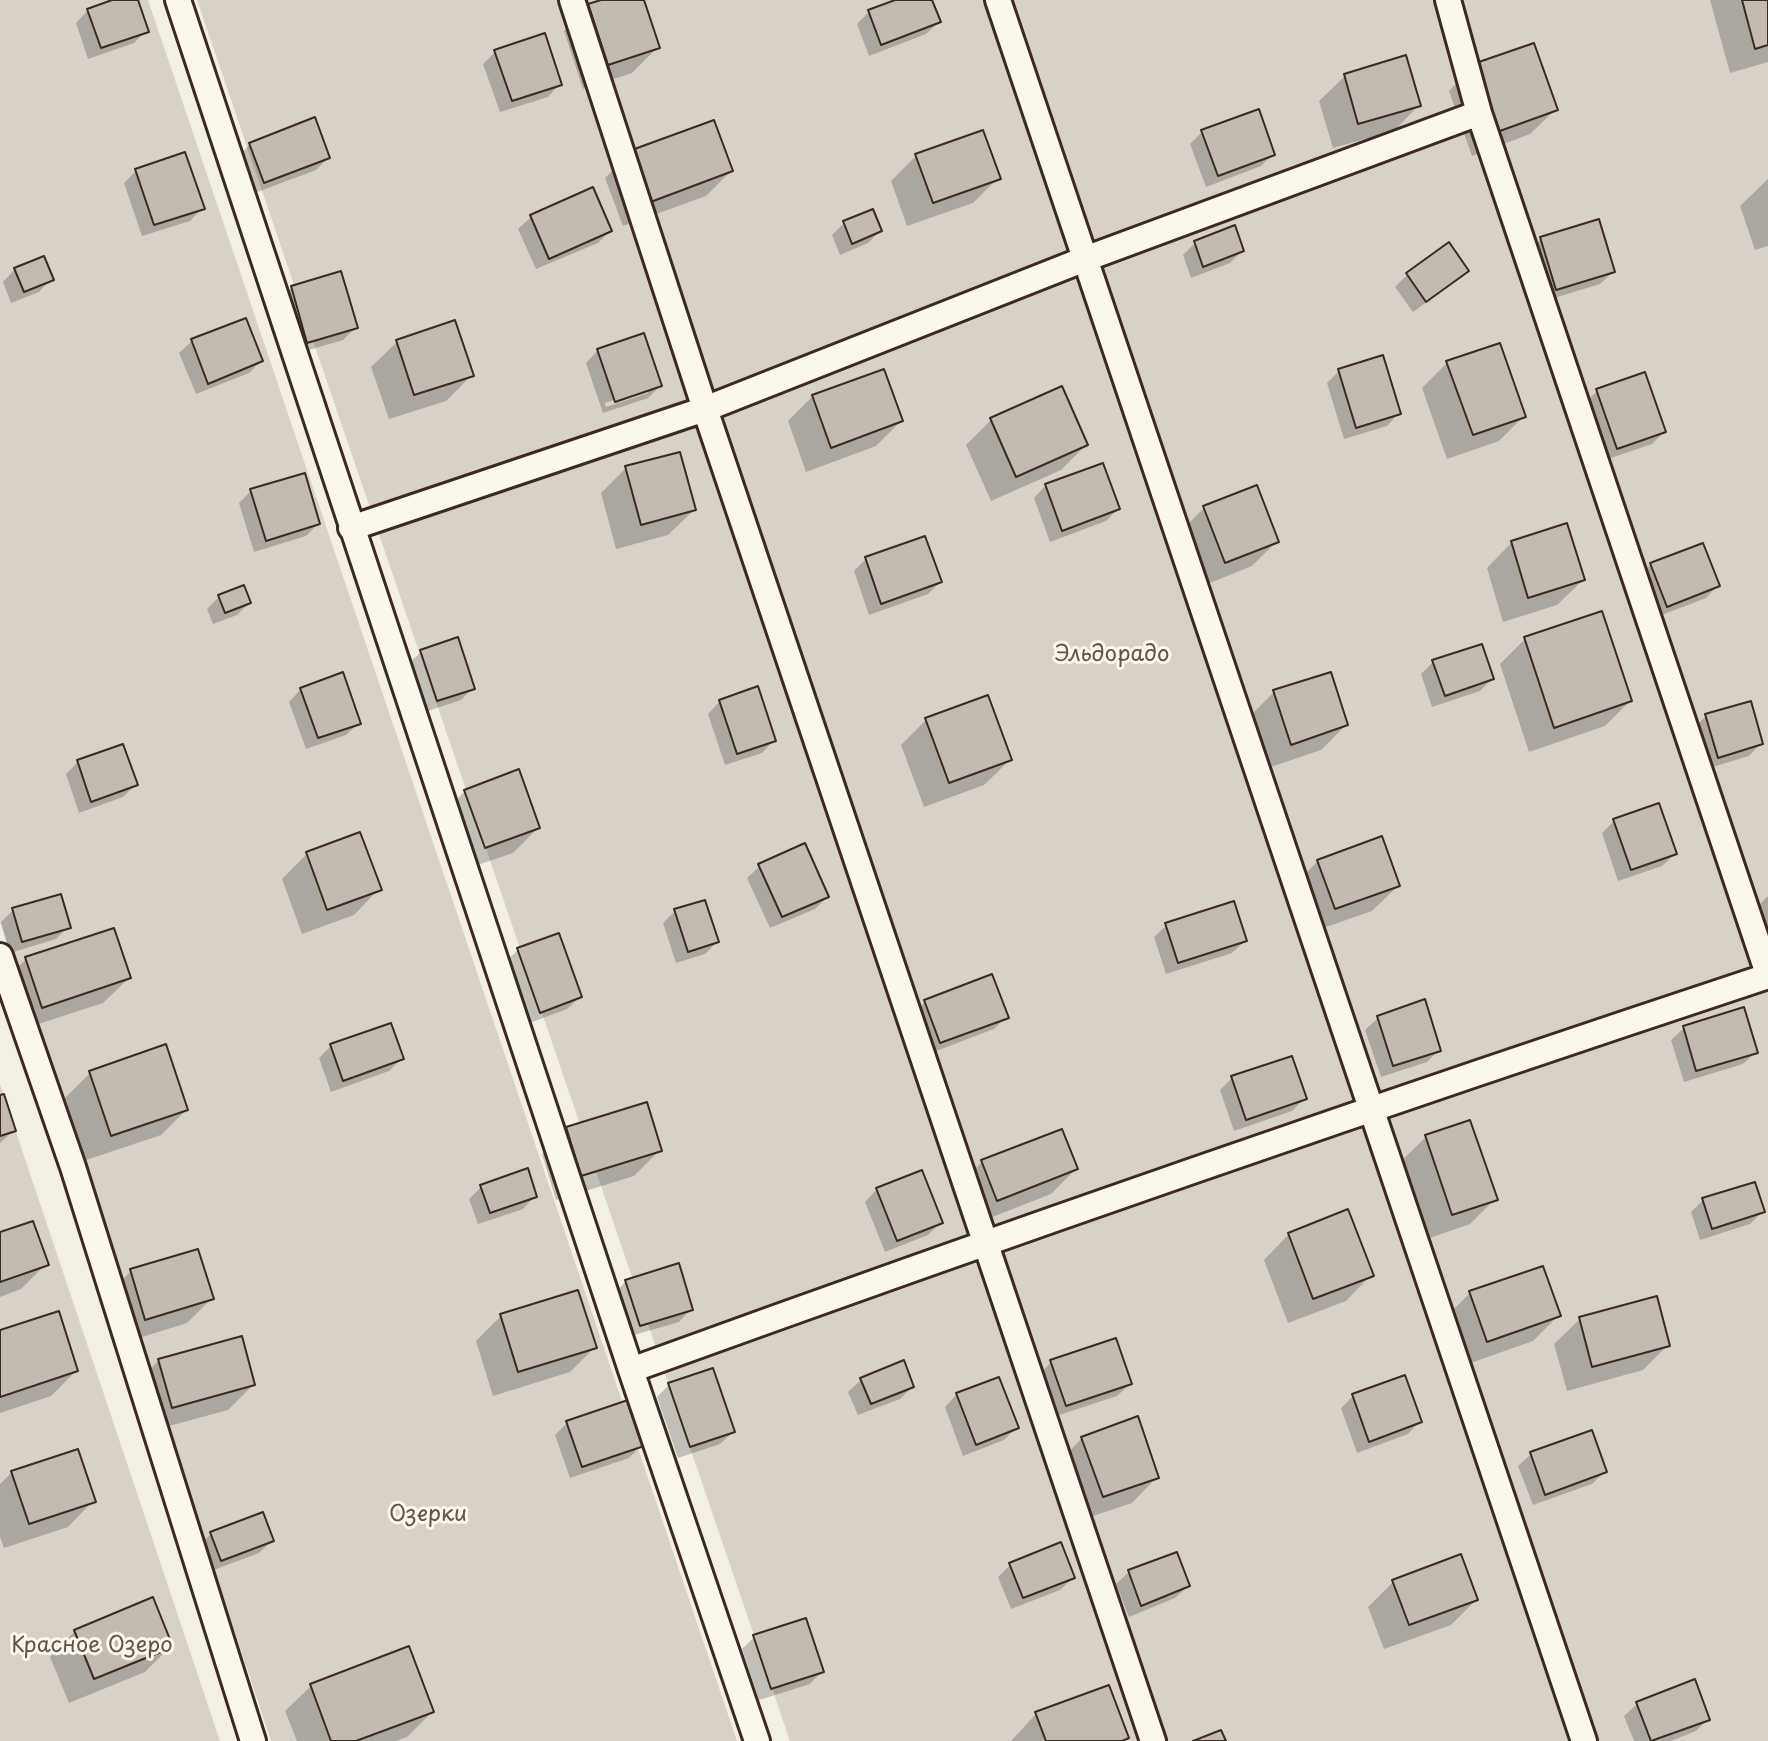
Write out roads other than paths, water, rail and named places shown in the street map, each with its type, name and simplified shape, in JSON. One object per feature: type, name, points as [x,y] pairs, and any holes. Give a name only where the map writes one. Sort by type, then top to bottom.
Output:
[{"type":"lane","points":[[178,0],[631,1370],[757,1741]]},
{"type":"lane","points":[[572,0],[705,409],[1153,1741]]},
{"type":"lane","points":[[998,0],[1584,1741]]},
{"type":"lane","points":[[631,1370],[985,1242],[1768,975],[1479,113],[1448,0]]},
{"type":"lane","points":[[351,528],[705,409],[1085,259],[1479,113]]},
{"type":"lane","points":[[0,956],[73,1167],[253,1741]]},
{"type":"park label","name":"Эльдорадо","points":[[1112,655]]},
{"type":"park label","name":"Озерки","points":[[428,1515]]},
{"type":"park label","name":"Красное Озеро","points":[[92,1646]]}]
